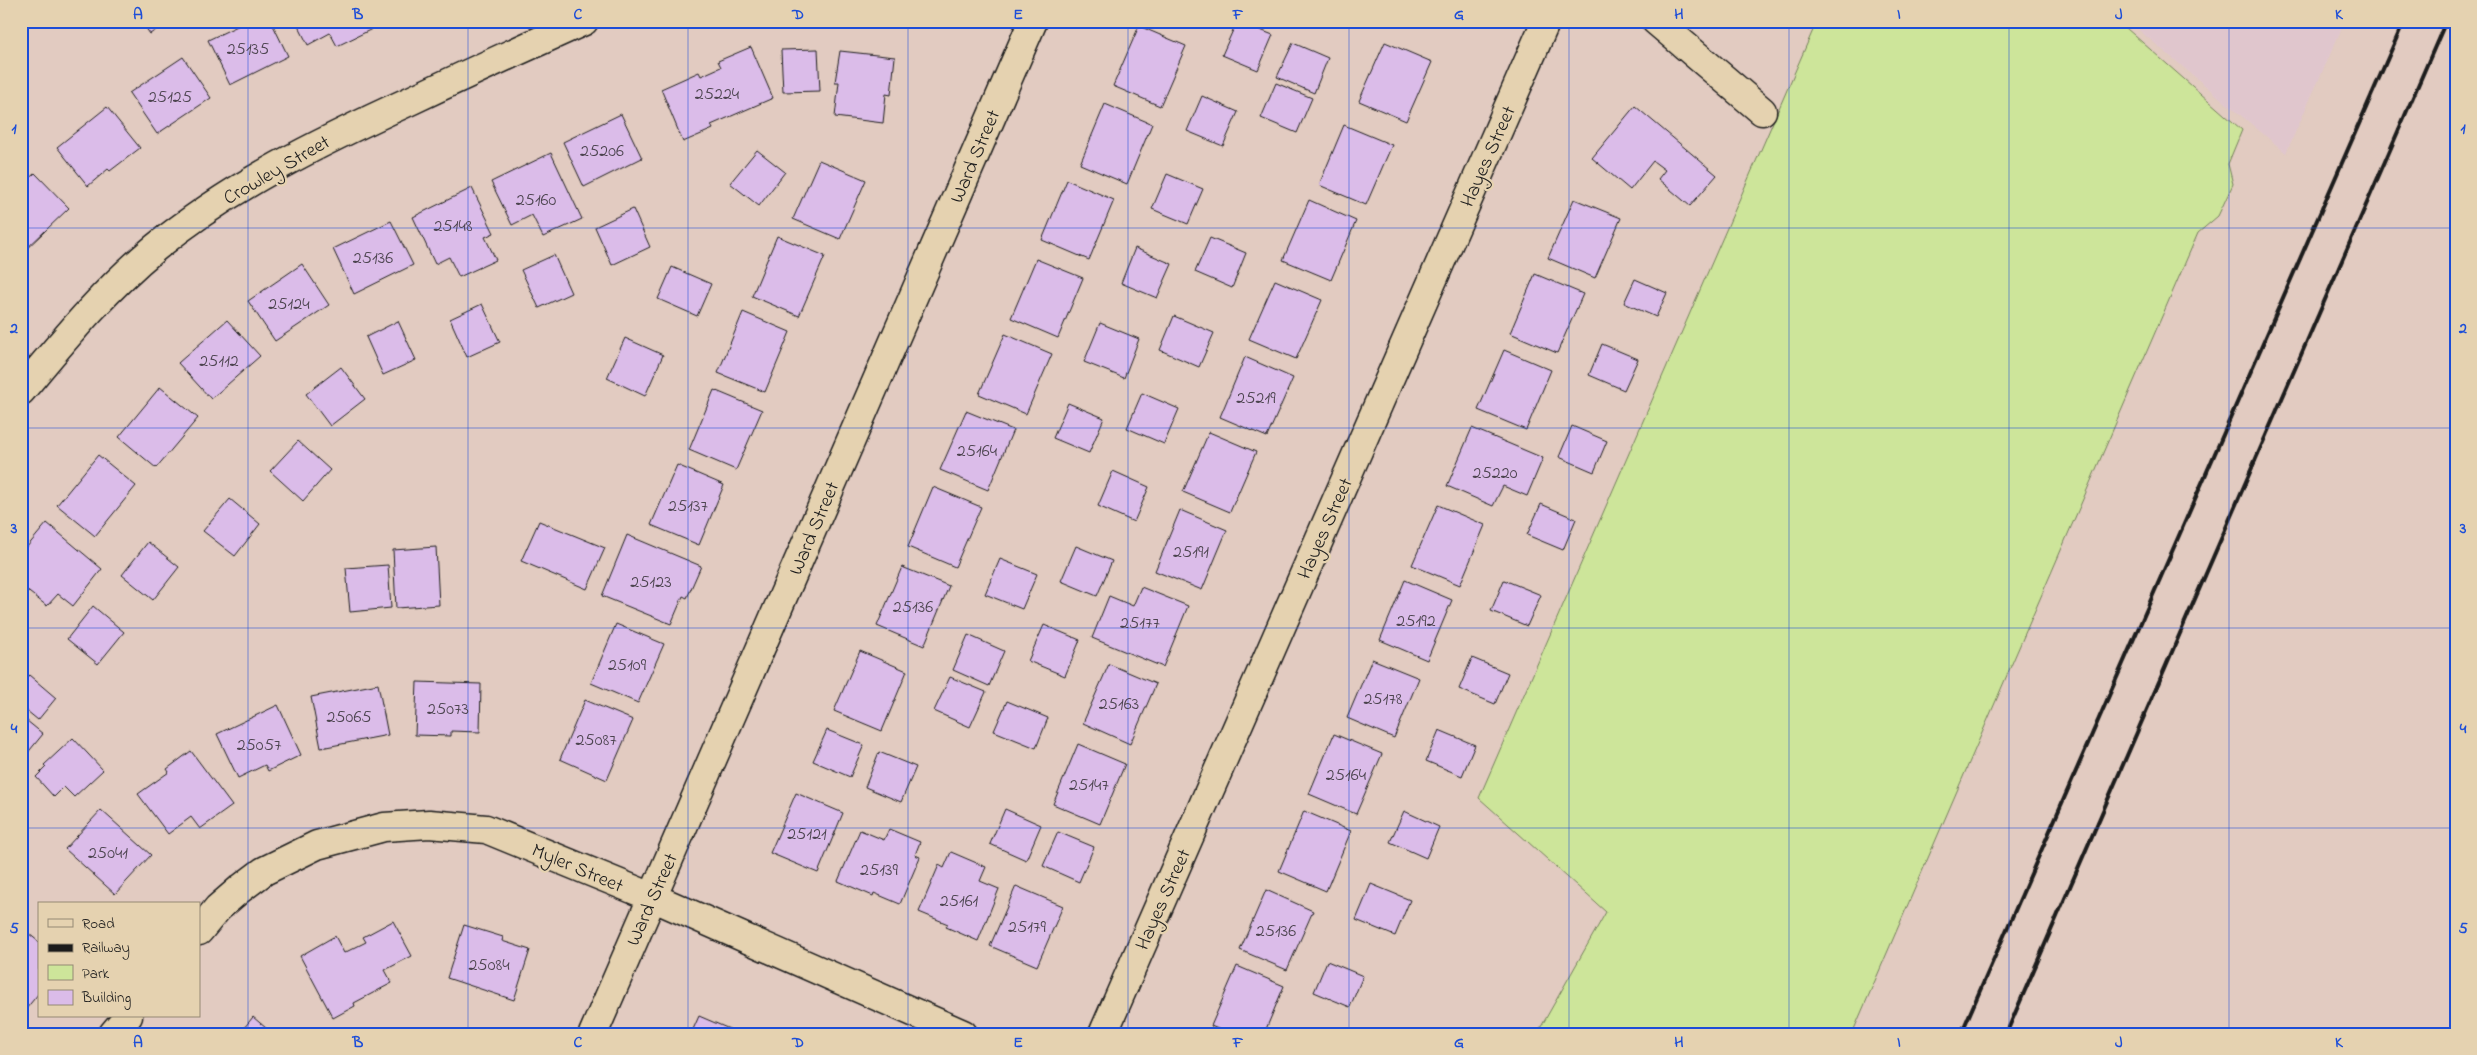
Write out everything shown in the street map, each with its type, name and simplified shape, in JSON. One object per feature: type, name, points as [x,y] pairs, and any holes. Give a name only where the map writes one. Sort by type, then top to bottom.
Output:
[{"type":"street","name":"Crowley Street","points":[[21,391],[78,323],[115,284],[154,249],[206,210],[253,179],[319,143],[584,21]]},
{"type":"street","name":"Ward Street","points":[[593,1034],[1033,21]]},
{"type":"street","name":"Hayes Street","points":[[1103,1034],[1546,21]]},
{"type":"street","points":[[1656,21],[1762,111]]},
{"type":"street","name":"Myler Street","points":[[200,930],[218,908],[264,871],[317,845],[350,834],[393,826],[430,824],[486,829],[652,897],[963,1034]]},
{"type":"street","points":[[113,1034],[126,1018]]},
{"type":"shaded area","points":[[2128,21],[2345,21],[2286,153]]},
{"type":"green space","points":[[1817,21],[2118,21],[2242,130],[2228,164],[2233,184],[2218,216],[2198,233],[1852,1034],[1537,1034],[1606,912],[1479,798]]},
{"type":"building","points":[[141,21],[169,21],[150,34]]},
{"type":"building","points":[[248,21],[271,21],[288,56],[230,85],[208,40]]},
{"type":"building","points":[[296,21],[368,21],[372,29],[337,46],[330,33],[308,45]]},
{"type":"building","points":[[1191,21],[1210,21],[1207,28]]},
{"type":"building","points":[[1237,21],[1273,35],[1258,70],[1222,55]]},
{"type":"building","points":[[1139,26],[1186,46],[1160,106],[1113,86]]},
{"type":"building","points":[[1385,42],[1432,62],[1406,121],[1359,101]]},
{"type":"building","points":[[1293,43],[1328,58],[1314,93],[1277,77]]},
{"type":"building","points":[[751,47],[773,98],[711,125],[713,129],[683,142],[661,89],[699,72],[701,76],[721,67],[718,61]]},
{"type":"building","points":[[818,49],[820,91],[783,92],[781,50]]},
{"type":"building","points":[[840,51],[895,57],[891,95],[886,94],[883,123],[835,117],[839,82],[835,82]]},
{"type":"building","points":[[183,57],[211,98],[157,134],[129,93]]},
{"type":"building","points":[[1276,83],[1312,98],[1297,133],[1261,118]]},
{"type":"building","points":[[1202,96],[1238,112],[1223,146],[1187,131]]},
{"type":"building","points":[[1105,104],[1152,124],[1127,184],[1080,164]]},
{"type":"building","points":[[1635,106],[1717,175],[1690,206],[1658,179],[1665,170],[1653,161],[1630,190],[1592,158]]},
{"type":"building","points":[[107,107],[140,148],[110,171],[108,169],[88,186],[57,147]]},
{"type":"building","points":[[621,114],[642,158],[584,187],[563,142]]},
{"type":"building","points":[[1344,125],[1392,145],[1366,205],[1319,185]]},
{"type":"building","points":[[757,150],[785,172],[759,206],[730,183]]},
{"type":"building","points":[[551,153],[582,219],[543,237],[532,215],[512,225],[491,182]]},
{"type":"building","points":[[819,160],[866,180],[840,239],[793,219]]},
{"type":"building","points":[[35,173],[69,208],[22,253],[21,186]]},
{"type":"building","points":[[1167,174],[1203,189],[1188,224],[1152,209]]},
{"type":"building","points":[[1067,180],[1114,200],[1089,260],[1042,240]]},
{"type":"building","points":[[472,188],[494,233],[485,237],[496,260],[459,277],[449,257],[435,264],[413,217]]},
{"type":"building","points":[[1574,199],[1621,218],[1595,278],[1548,258]]},
{"type":"building","points":[[1309,200],[1356,221],[1331,280],[1283,260]]},
{"type":"building","points":[[633,209],[650,247],[612,265],[595,227]]},
{"type":"building","points":[[391,221],[413,265],[354,294],[333,249]]},
{"type":"building","points":[[777,236],[825,256],[799,316],[752,296]]},
{"type":"building","points":[[1210,238],[1246,253],[1232,288],[1195,272]]},
{"type":"building","points":[[1135,248],[1172,264],[1157,298],[1121,283]]},
{"type":"building","points":[[554,255],[571,293],[539,308],[521,270]]},
{"type":"building","points":[[1036,259],[1083,278],[1058,338],[1011,318]]},
{"type":"building","points":[[302,264],[329,305],[275,341],[248,301]]},
{"type":"building","points":[[672,267],[711,284],[697,316],[658,299]]},
{"type":"building","points":[[1535,274],[1583,294],[1557,353],[1510,333]]},
{"type":"building","points":[[1635,279],[1667,293],[1656,317],[1624,303]]},
{"type":"building","points":[[1275,280],[1322,300],[1296,359],[1249,339]]},
{"type":"building","points":[[482,304],[500,342],[467,357],[450,319]]},
{"type":"building","points":[[743,312],[790,332],[765,392],[718,373]]},
{"type":"building","points":[[1174,316],[1214,333],[1199,367],[1160,350]]},
{"type":"building","points":[[227,320],[260,356],[211,399],[178,363]]},
{"type":"building","points":[[398,321],[416,360],[383,375],[366,337]]},
{"type":"building","points":[[1100,323],[1139,339],[1124,378],[1084,362]]},
{"type":"building","points":[[1005,334],[1052,354],[1026,414],[979,394]]},
{"type":"building","points":[[625,338],[663,355],[645,396],[607,378]]},
{"type":"building","points":[[1602,344],[1638,359],[1624,390],[1589,375]]},
{"type":"building","points":[[1504,350],[1551,370],[1526,430],[1478,410]]},
{"type":"building","points":[[1245,357],[1293,378],[1267,437],[1220,417]]},
{"type":"building","points":[[341,367],[365,399],[330,426],[306,394]]},
{"type":"building","points":[[160,387],[198,418],[156,468],[119,437]]},
{"type":"building","points":[[714,390],[762,410],[736,470],[689,450]]},
{"type":"building","points":[[1142,393],[1179,409],[1164,444],[1127,428]]},
{"type":"building","points":[[1068,403],[1104,418],[1089,453],[1053,438]]},
{"type":"building","points":[[966,411],[1013,430],[988,490],[940,470]]},
{"type":"building","points":[[1572,426],[1607,441],[1594,472],[1559,457]]},
{"type":"building","points":[[1472,428],[1543,458],[1527,496],[1503,486],[1493,506],[1447,486]]},
{"type":"building","points":[[1209,432],[1256,452],[1230,512],[1183,492]]},
{"type":"building","points":[[298,441],[330,470],[303,501],[270,471]]},
{"type":"building","points":[[98,455],[136,486],[95,536],[57,505]]},
{"type":"building","points":[[677,465],[724,485],[699,545],[651,525]]},
{"type":"building","points":[[1113,471],[1149,487],[1134,522],[1098,506]]},
{"type":"building","points":[[933,487],[981,507],[955,567],[908,547]]},
{"type":"building","points":[[230,499],[260,524],[235,556],[203,531]]},
{"type":"building","points":[[1541,504],[1576,519],[1563,550],[1527,535]]},
{"type":"building","points":[[1438,505],[1485,525],[1460,585],[1412,565]]},
{"type":"building","points":[[1180,510],[1227,530],[1202,590],[1155,571]]},
{"type":"building","points":[[539,521],[605,548],[587,589],[521,561]]},
{"type":"building","points":[[47,523],[102,569],[73,606],[58,594],[47,606],[21,586],[21,554]]},
{"type":"building","points":[[627,535],[701,566],[687,598],[683,596],[671,624],[602,596]]},
{"type":"building","points":[[148,542],[179,567],[153,600],[122,575]]},
{"type":"building","points":[[1076,546],[1112,561],[1097,596],[1061,581]]},
{"type":"building","points":[[436,547],[439,605],[396,608],[393,550]]},
{"type":"building","points":[[1000,559],[1037,574],[1022,609],[985,594]]},
{"type":"building","points":[[388,565],[391,608],[350,612],[346,568]]},
{"type":"building","points":[[902,567],[949,586],[924,646],[877,626]]},
{"type":"building","points":[[1405,580],[1452,600],[1427,660],[1380,640]]},
{"type":"building","points":[[1504,580],[1541,595],[1527,626],[1491,611]]},
{"type":"building","points":[[1141,587],[1188,606],[1163,667],[1092,638],[1109,596],[1133,606]]},
{"type":"building","points":[[93,606],[124,632],[98,664],[67,639]]},
{"type":"building","points":[[616,624],[664,644],[638,703],[591,683]]},
{"type":"building","points":[[1044,625],[1080,640],[1065,676],[1028,661]]},
{"type":"building","points":[[968,635],[1004,651],[989,686],[953,670]]},
{"type":"building","points":[[860,651],[907,671],[882,731],[834,711]]},
{"type":"building","points":[[1472,658],[1508,673],[1495,704],[1459,689]]},
{"type":"building","points":[[1372,659],[1419,678],[1394,738],[1347,718]]},
{"type":"building","points":[[1109,664],[1156,684],[1130,744],[1083,723]]},
{"type":"building","points":[[29,675],[56,698],[38,720],[21,706],[21,684]]},
{"type":"building","points":[[950,677],[986,692],[970,727],[934,711]]},
{"type":"building","points":[[417,682],[481,684],[480,732],[451,731],[451,736],[415,735]]},
{"type":"building","points":[[378,684],[388,735],[321,748],[311,697]]},
{"type":"building","points":[[585,700],[633,720],[607,780],[560,759]]},
{"type":"building","points":[[1007,701],[1048,718],[1036,748],[994,731]]},
{"type":"building","points":[[278,705],[301,755],[268,771],[265,765],[238,778],[217,734]]},
{"type":"building","points":[[21,716],[43,734],[21,761]]},
{"type":"building","points":[[827,730],[864,745],[850,777],[813,761]]},
{"type":"building","points":[[1439,730],[1475,745],[1462,776],[1426,761]]},
{"type":"building","points":[[1334,734],[1382,754],[1356,814],[1309,794]]},
{"type":"building","points":[[73,738],[103,770],[74,797],[64,787],[54,797],[36,777],[46,767],[44,765]]},
{"type":"building","points":[[1078,744],[1125,764],[1100,824],[1053,804]]},
{"type":"building","points":[[191,751],[232,806],[200,829],[191,817],[168,834],[138,794],[169,772],[167,769]]},
{"type":"building","points":[[879,752],[916,767],[901,802],[865,787]]},
{"type":"building","points":[[796,793],[843,813],[818,873],[770,853]]},
{"type":"building","points":[[1005,809],[1041,825],[1026,860],[990,844]]},
{"type":"building","points":[[101,810],[151,855],[115,894],[65,849]]},
{"type":"building","points":[[1304,811],[1351,831],[1326,891],[1279,871]]},
{"type":"building","points":[[1404,811],[1439,827],[1426,858],[1390,842]]},
{"type":"building","points":[[889,829],[920,842],[915,855],[920,857],[900,904],[874,893],[873,896],[838,881],[860,830],[884,840]]},
{"type":"building","points":[[1058,832],[1094,847],[1079,882],[1043,866]]},
{"type":"building","points":[[951,852],[986,867],[980,881],[999,889],[978,941],[946,927],[948,924],[919,912],[939,865],[944,868]]},
{"type":"building","points":[[1371,884],[1410,900],[1395,936],[1356,920]]},
{"type":"building","points":[[1016,886],[1063,906],[1037,966],[990,946]]},
{"type":"building","points":[[1266,890],[1313,911],[1287,970],[1240,950]]},
{"type":"building","points":[[393,921],[412,956],[385,970],[392,983],[354,1003],[355,1006],[333,1018],[300,956],[335,936],[344,953],[366,942],[363,937]]},
{"type":"building","points":[[464,925],[503,937],[502,941],[530,950],[514,1000],[447,978]]},
{"type":"building","points":[[23,929],[38,941],[38,994],[21,1015]]},
{"type":"building","points":[[1327,961],[1363,976],[1350,1007],[1314,992]]},
{"type":"building","points":[[1237,966],[1284,986],[1264,1034],[1230,1034],[1211,1026]]},
{"type":"building","points":[[699,1016],[741,1034],[691,1034]]},
{"type":"building","points":[[253,1017],[273,1034],[239,1034]]},
{"type":"railway","points":[[1961,1034],[2404,21]]},
{"type":"railway","points":[[2006,1034],[2446,21]]}]
